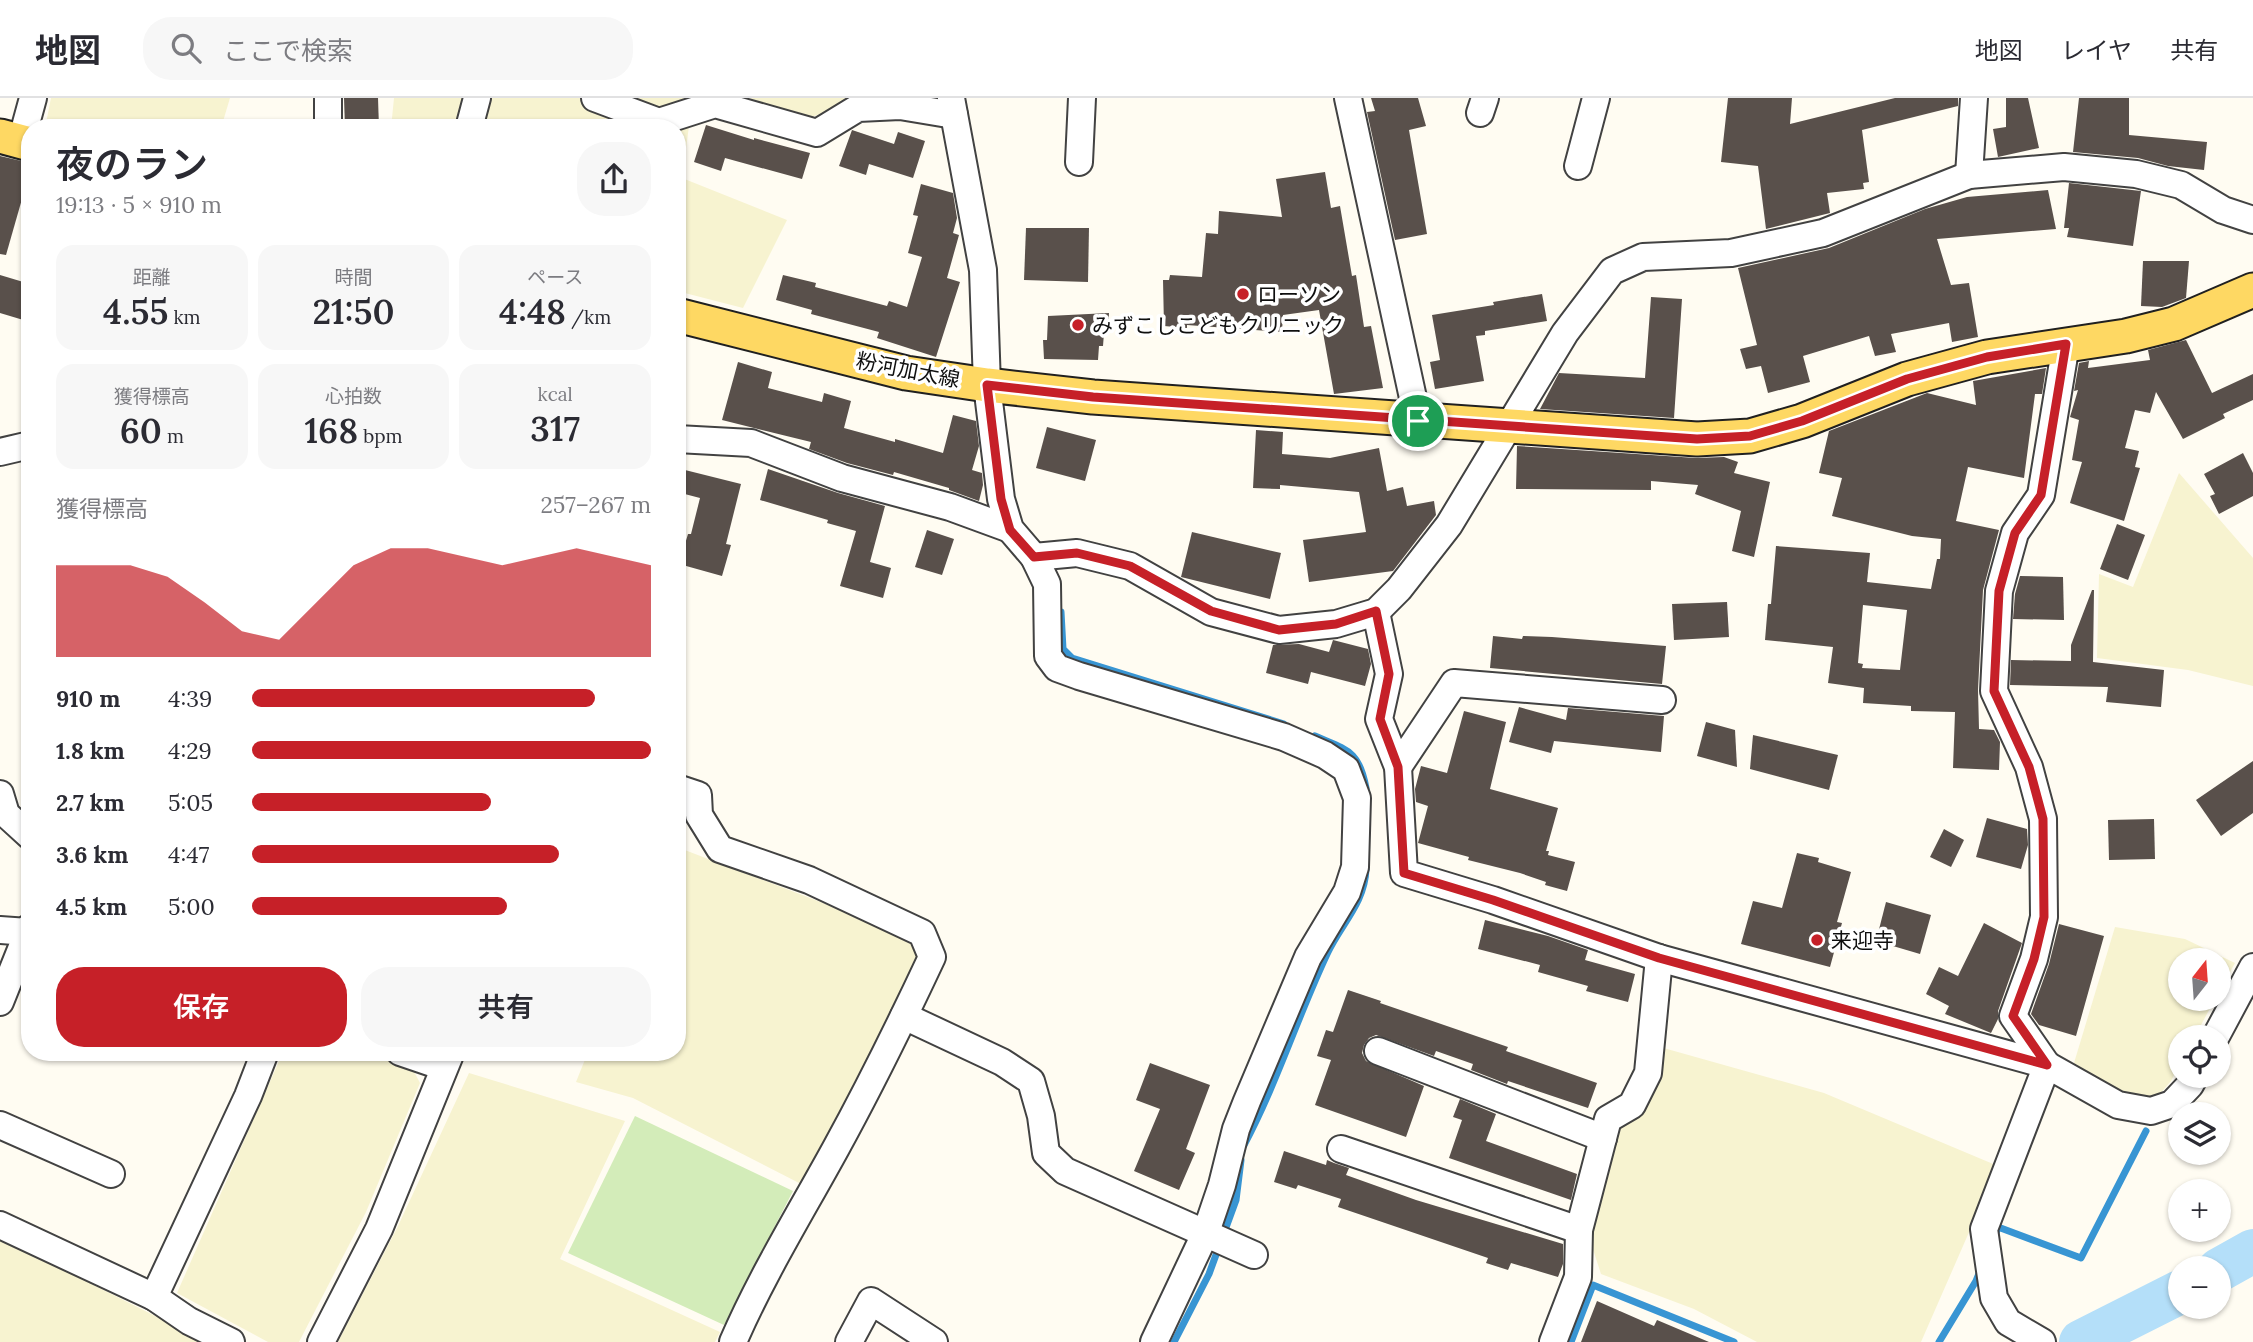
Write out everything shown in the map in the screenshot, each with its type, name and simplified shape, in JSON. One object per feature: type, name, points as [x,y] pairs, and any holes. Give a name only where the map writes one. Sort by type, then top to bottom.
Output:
[{"type":"main road","name":"粉河加太線","points":[[686,317],[906,373],[987,385],[1093,397],[1508,428],[1697,439],[1750,436],[1802,421],[1907,379],[1987,357],[2126,336],[2174,324],[2253,290]]},
{"type":"street","points":[[25,119],[33,98]]},
{"type":"street","points":[[328,98],[328,119]]},
{"type":"street","points":[[471,119],[477,98]]},
{"type":"street","points":[[595,98],[651,119]]},
{"type":"street","points":[[1079,162],[1082,98]]},
{"type":"street","points":[[1348,98],[1418,421]]},
{"type":"street","points":[[1578,166],[1596,98]]},
{"type":"street","points":[[1969,176],[1974,98]]},
{"type":"street","points":[[668,119],[715,104],[817,133],[858,108],[952,107],[983,270],[987,385],[1001,499],[1010,530],[1034,557],[1047,584],[1048,656],[1057,668],[1284,737],[1325,755],[1346,769],[1357,798],[1355,867],[1348,892],[1308,957],[1236,1129],[1211,1235],[1154,1342]]},
{"type":"street","points":[[1034,557],[1077,553],[1130,566],[1211,611],[1279,630],[1336,624],[1376,611],[1399,589],[1449,525],[1565,333],[1612,271],[1643,257],[1731,253],[1824,233],[1969,176],[2064,167],[2136,174],[2181,186],[2223,210],[2253,220]]},
{"type":"street","points":[[2047,1065],[2013,1016],[2034,959],[2044,917],[2043,819],[2029,767],[1994,691],[1999,591],[2015,533],[2041,495],[2066,344]]},
{"type":"street","points":[[686,439],[751,443],[842,478],[950,507],[1010,530]]},
{"type":"street","points":[[0,452],[21,447]]},
{"type":"street","points":[[1376,611],[1389,674],[1380,719],[1398,767],[1404,873],[1493,900],[1659,958],[2047,1065],[2118,1105],[2151,1111],[2172,1104],[2188,1088]]},
{"type":"street","points":[[1398,767],[1454,683],[1662,700]]},
{"type":"street","points":[[686,791],[698,795],[698,815],[720,849],[808,880],[922,933],[932,957],[837,1146],[750,1303],[733,1342]]},
{"type":"street","points":[[0,794],[6,814],[21,828]]},
{"type":"street","points":[[0,930],[21,930]]},
{"type":"street","points":[[0,1002],[21,950]]},
{"type":"street","points":[[1553,1342],[1578,1277],[1579,1230],[1608,1119],[1632,1105],[1648,1073],[1659,958]]},
{"type":"street","points":[[2222,1025],[2253,967]]},
{"type":"street","points":[[904,1016],[1002,1062],[1031,1081],[1041,1116],[1046,1153],[1065,1171],[1254,1255]]},
{"type":"street","points":[[1378,1051],[1603,1138]]},
{"type":"street","points":[[154,1297],[248,1096],[262,1061]]},
{"type":"street","points":[[321,1342],[379,1229],[447,1061]]},
{"type":"street","points":[[2042,1342],[2008,1322],[1994,1298],[1984,1229],[2047,1065]]},
{"type":"street","points":[[0,1125],[111,1174]]},
{"type":"street","points":[[1341,1149],[1579,1230]]},
{"type":"street","points":[[0,1225],[154,1297],[189,1321],[231,1342]]},
{"type":"street","points":[[849,1342],[871,1301],[932,1342]]},
{"type":"shaded area","points":[[51,98],[230,98],[224,119],[47,119]]},
{"type":"shaded area","points":[[394,98],[705,98],[692,104],[686,148],[686,119],[392,119]]},
{"type":"shaded area","points":[[750,98],[866,98],[803,120]]},
{"type":"shaded area","points":[[686,180],[787,220],[743,308],[686,293]]},
{"type":"shaded area","points":[[2179,473],[2253,558],[2253,686],[2188,670],[2097,658],[2099,574],[2133,587]]},
{"type":"shaded area","points":[[686,850],[849,913],[913,944],[919,960],[801,1184],[633,1098],[576,1082],[584,1061],[686,1061]]},
{"type":"shaded area","points":[[2115,927],[2185,939],[2204,948],[2168,948],[2168,1012],[2208,1012],[2201,1025],[2168,1025],[2168,1084],[2158,1096],[2142,1097],[2120,1093],[2074,1063]]},
{"type":"shaded area","points":[[1660,1047],[1824,1093],[1998,1166],[1921,1342],[1757,1342],[1694,1309],[1601,1274],[1589,1237],[1616,1126]]},
{"type":"shaded area","points":[[279,1061],[397,1061],[411,1066],[420,1083],[366,1212],[299,1342],[268,1342],[177,1293]]},
{"type":"shaded area","points":[[469,1073],[625,1121],[560,1259],[720,1332],[715,1342],[338,1342],[398,1226]]},
{"type":"shaded area","points":[[0,1238],[207,1342],[0,1342]]},
{"type":"green space","points":[[635,1116],[793,1191],[724,1325],[568,1253]]},
{"type":"building","points":[[344,98],[378,98],[379,119],[345,119]]},
{"type":"building","points":[[1371,98],[1418,98],[1426,126],[1409,130],[1427,234],[1395,240],[1367,112],[1375,111]]},
{"type":"building","points":[[1728,98],[1792,98],[1790,124],[1895,98],[1958,98],[1958,106],[1862,130],[1869,182],[1863,183],[1864,189],[1827,193],[1830,213],[1766,229],[1758,166],[1721,162]]},
{"type":"building","points":[[2006,98],[2028,98],[2039,148],[1998,157],[1993,129],[2006,127]]},
{"type":"building","points":[[2079,98],[2129,98],[2129,135],[2207,142],[2204,170],[2168,166],[2138,158],[2073,152]]},
{"type":"building","points":[[706,125],[810,153],[802,179],[725,158],[721,171],[694,162]]},
{"type":"building","points":[[852,130],[894,144],[898,132],[925,141],[913,178],[869,164],[866,175],[839,166]]},
{"type":"building","points":[[0,156],[21,161],[21,202],[6,255],[0,254]]},
{"type":"building","points":[[1325,172],[1331,208],[1340,206],[1352,276],[1356,275],[1364,327],[1371,326],[1383,388],[1334,394],[1319,310],[1283,315],[1282,332],[1187,325],[1187,328],[1164,326],[1163,280],[1169,280],[1170,275],[1202,277],[1206,233],[1218,234],[1219,211],[1282,217],[1276,179]]},
{"type":"building","points":[[2069,183],[2141,191],[2133,246],[2067,237],[2069,228],[2064,228]]},
{"type":"building","points":[[921,184],[953,193],[957,218],[953,233],[959,235],[947,278],[960,282],[936,357],[877,338],[879,332],[811,314],[812,310],[776,300],[783,275],[816,283],[815,287],[887,306],[889,301],[907,307],[922,257],[908,253],[918,216],[913,215]]},
{"type":"building","points":[[2048,190],[2056,229],[1937,239],[1951,285],[1969,283],[1978,337],[1952,342],[1949,323],[1891,334],[1896,352],[1875,356],[1869,336],[1803,356],[1810,382],[1768,393],[1761,366],[1746,369],[1740,349],[1757,345],[1738,268],[1829,248],[1925,209],[1967,197]]},
{"type":"building","points":[[1026,228],[1089,228],[1088,282],[1024,280]]},
{"type":"building","points":[[2143,261],[2189,261],[2186,298],[2162,307],[2141,306]]},
{"type":"building","points":[[0,275],[21,281],[21,319],[0,313]]},
{"type":"building","points":[[1542,294],[1547,321],[1485,331],[1485,335],[1476,336],[1484,381],[1435,389],[1430,362],[1440,360],[1432,315]]},
{"type":"building","points":[[1651,297],[1682,299],[1674,418],[1540,409],[1559,373],[1645,378]]},
{"type":"building","name":"みずこしこどもクリニック","points":[[1109,313],[1108,333],[1104,333],[1103,346],[1099,346],[1098,360],[1044,359],[1043,340],[1047,340],[1048,316]]},
{"type":"building","points":[[2186,340],[2212,393],[2253,374],[2253,400],[2223,414],[2225,418],[2183,439],[2156,392],[2150,413],[2135,410],[2125,448],[2139,451],[2135,467],[2140,468],[2124,521],[2070,503],[2082,462],[2072,460],[2079,420],[2070,417],[2078,390],[2074,391],[2079,363],[2089,361],[2088,368],[2150,360],[2148,350]]},
{"type":"building","points":[[738,362],[772,372],[768,388],[822,402],[824,393],[851,401],[844,428],[895,442],[895,439],[943,453],[953,415],[976,421],[979,446],[972,470],[982,473],[983,485],[979,501],[949,488],[894,472],[893,475],[847,463],[809,449],[811,442],[722,420]]},
{"type":"building","points":[[2046,368],[2042,394],[2035,394],[2024,478],[1968,467],[1956,521],[1999,530],[1983,590],[1978,690],[1979,729],[1994,730],[2000,742],[1999,770],[1953,768],[1955,712],[1911,711],[1911,706],[1863,703],[1864,688],[1828,683],[1833,647],[1765,640],[1776,546],[1870,553],[1867,582],[1931,589],[1937,559],[1940,559],[1941,539],[1912,536],[1832,516],[1842,478],[1819,473],[1829,431],[1927,393],[1976,405],[1973,381]],"holes":[[[1863,605],[1907,610],[1900,670],[1862,668],[1863,664],[1858,663]]]},
{"type":"building","points":[[1047,427],[1096,440],[1085,481],[1036,468]]},
{"type":"building","points":[[1256,430],[1283,432],[1282,454],[1330,458],[1379,448],[1387,491],[1403,487],[1407,506],[1434,501],[1436,515],[1393,571],[1309,582],[1303,540],[1366,532],[1359,492],[1280,485],[1280,489],[1253,488]]},
{"type":"building","points":[[1517,446],[1696,458],[1724,457],[1738,462],[1734,473],[1770,482],[1754,557],[1732,551],[1741,511],[1695,494],[1698,485],[1651,481],[1651,490],[1516,489]]},
{"type":"building","points":[[2243,453],[2253,473],[2253,496],[2219,514],[2210,496],[2215,494],[2204,474]]},
{"type":"building","points":[[768,469],[885,506],[870,562],[891,568],[883,598],[840,586],[856,531],[760,500]]},
{"type":"building","points":[[686,470],[741,484],[726,544],[731,545],[722,576],[686,566],[686,541],[688,534],[691,534],[700,498],[686,494]]},
{"type":"building","points":[[2117,524],[2145,535],[2128,580],[2100,569]]},
{"type":"building","points":[[927,530],[954,539],[942,575],[915,567]]},
{"type":"building","points":[[1192,532],[1281,553],[1270,599],[1181,577]]},
{"type":"building","points":[[2020,576],[2063,577],[2064,620],[2013,619]]},
{"type":"building","points":[[2092,590],[2093,662],[2164,670],[2161,707],[2106,702],[2108,687],[2010,685],[2011,660],[2071,661],[2071,645]]},
{"type":"building","points":[[1727,602],[1729,637],[1674,640],[1672,604]]},
{"type":"building","points":[[1493,636],[1522,639],[1523,636],[1552,637],[1666,646],[1662,684],[1490,668]]},
{"type":"building","points":[[1333,640],[1368,649],[1371,664],[1365,686],[1311,672],[1308,684],[1266,673],[1273,645],[1299,644],[1329,652]]},
{"type":"building","points":[[1519,707],[1566,720],[1568,708],[1664,716],[1661,752],[1554,741],[1551,753],[1509,742]]},
{"type":"building","points":[[1464,711],[1506,722],[1490,789],[1558,808],[1546,851],[1549,851],[1548,855],[1575,862],[1567,891],[1545,885],[1546,882],[1520,873],[1468,860],[1469,857],[1418,843],[1428,806],[1416,802],[1415,789],[1421,766],[1447,773]]},
{"type":"building","points":[[1706,722],[1735,730],[1737,767],[1697,756]]},
{"type":"building","points":[[1753,735],[1838,755],[1829,790],[1750,769]]},
{"type":"building","points":[[2253,761],[2253,813],[2221,836],[2196,800]]},
{"type":"building","points":[[1987,818],[2027,829],[2028,845],[2021,869],[1976,857]]},
{"type":"building","points":[[2154,819],[2155,859],[2109,860],[2108,820]]},
{"type":"building","points":[[1944,829],[1964,840],[1951,867],[1930,857]]},
{"type":"building","points":[[1797,853],[1819,858],[1818,862],[1851,872],[1837,922],[1842,923],[1830,967],[1741,944],[1753,901],[1782,908]]},
{"type":"building","points":[[1886,902],[1931,915],[1920,954],[1876,941]]},
{"type":"building","points":[[1485,920],[1548,936],[1588,950],[1585,960],[1635,974],[1628,1002],[1586,991],[1588,986],[1538,972],[1540,965],[1478,949]]},
{"type":"building","points":[[1984,923],[2022,943],[1991,1033],[1945,1014],[1949,1006],[1926,994],[1939,967],[1958,976]]},
{"type":"building","points":[[2059,924],[2104,936],[2076,1036],[2039,1025],[2031,1014],[2049,964]]},
{"type":"building","points":[[1348,990],[1508,1047],[1506,1051],[1597,1083],[1588,1108],[1508,1081],[1507,1084],[1471,1070],[1473,1064],[1436,1051],[1434,1056],[1376,1035],[1369,1038],[1364,1045],[1362,1053],[1366,1061],[1424,1086],[1406,1137],[1315,1105],[1331,1060],[1317,1056],[1326,1030],[1333,1032]]},
{"type":"building","points":[[1150,1063],[1210,1085],[1186,1149],[1195,1153],[1179,1190],[1134,1171],[1160,1109],[1136,1100]]},
{"type":"building","points":[[1460,1099],[1496,1114],[1486,1141],[1577,1174],[1571,1200],[1449,1158],[1462,1120],[1453,1117]]},
{"type":"building","points":[[1284,1151],[1326,1165],[1327,1160],[1349,1168],[1346,1175],[1416,1200],[1563,1244],[1563,1264],[1558,1277],[1511,1263],[1508,1270],[1486,1263],[1488,1258],[1338,1207],[1341,1199],[1298,1185],[1296,1189],[1274,1182]]},
{"type":"building","points":[[1597,1301],[1654,1326],[1657,1320],[1709,1342],[1581,1342]]},
{"type":"waterway","points":[[1061,612],[1063,649],[1072,658],[1284,724]]},
{"type":"waterway","points":[[1315,736],[1350,753],[1360,766],[1366,788]]},
{"type":"waterway","points":[[1244,1145],[1267,1098],[1328,952],[1362,892],[1366,869]]},
{"type":"waterway","points":[[1996,1233],[1998,1227],[2081,1258],[2146,1131]]},
{"type":"waterway","points":[[1174,1342],[1209,1274],[1236,1200],[1241,1160]]},
{"type":"waterway","points":[[2231,1263],[2253,1251]]},
{"type":"waterway","points":[[1939,1342],[1980,1271]]},
{"type":"waterway","points":[[1571,1342],[1593,1285],[1734,1342]]},
{"type":"waterway","points":[[2081,1342],[2168,1298]]},
{"type":"place","name":"ローソン","points":[[1243,294]]},
{"type":"place","name":"みずこしこどもクリニック","points":[[1078,325]]},
{"type":"place","name":"来迎寺","points":[[1817,940]]},
{"type":"route","points":[[2066,344],[2041,495],[2015,533],[1999,591],[1994,691],[2029,767],[2043,819],[2044,917],[2034,959],[2013,1016],[2047,1065],[1659,958],[1493,900],[1404,873],[1398,767],[1380,719],[1389,674],[1376,611],[1336,624],[1279,630],[1211,611],[1130,566],[1077,553],[1034,557],[1010,530],[1001,499],[987,385],[1093,397],[1418,421],[1697,439],[1750,436],[1802,421],[1907,379],[1987,357],[2066,344]]}]
